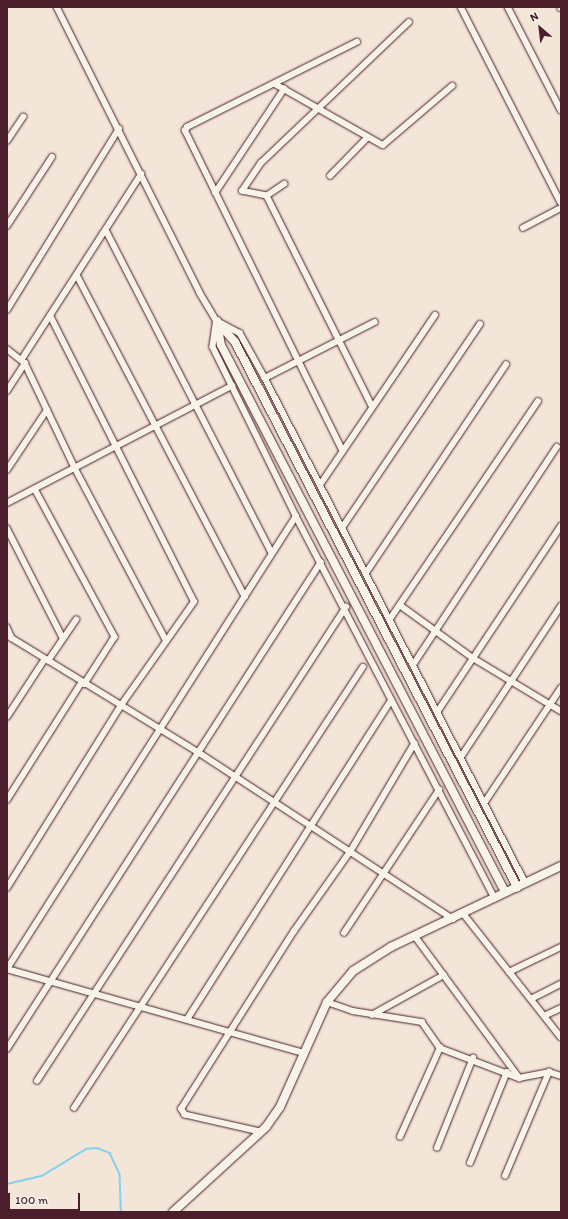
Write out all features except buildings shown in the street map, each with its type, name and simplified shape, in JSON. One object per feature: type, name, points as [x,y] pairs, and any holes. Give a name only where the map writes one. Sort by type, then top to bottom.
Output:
[{"type":"street","points":[[57,7],[216,322],[221,345],[505,892]]},
{"type":"street","points":[[461,7],[561,202]]},
{"type":"street","points":[[508,7],[561,110]]},
{"type":"street","points":[[285,184],[267,196],[246,192],[242,188],[261,162],[409,22]]},
{"type":"street","points":[[342,450],[297,362],[215,193],[186,127],[357,42]]},
{"type":"street","points":[[275,84],[383,145],[388,144],[452,86]]},
{"type":"street","points":[[215,193],[284,89]]},
{"type":"street","points":[[7,141],[23,117]]},
{"type":"street","points":[[7,310],[119,129]]},
{"type":"street","points":[[330,176],[368,137]]},
{"type":"street","points":[[7,226],[52,157]]},
{"type":"street","points":[[7,392],[50,316],[141,174]]},
{"type":"street","points":[[267,196],[338,342],[372,406]]},
{"type":"street","points":[[523,228],[561,208]]},
{"type":"street","points":[[106,230],[272,553]]},
{"type":"street","points":[[77,275],[245,597]]},
{"type":"street","points":[[320,485],[342,450],[435,314]]},
{"type":"street","points":[[7,888],[122,704],[194,602],[50,316]]},
{"type":"street","points":[[216,322],[240,333],[265,378],[525,882]]},
{"type":"street","points":[[216,322],[213,347],[296,516],[346,607],[391,701],[496,898]]},
{"type":"street","points":[[216,322],[235,342],[517,887]]},
{"type":"street","points":[[265,378],[375,322]]},
{"type":"street","points":[[342,528],[480,324]]},
{"type":"street","points":[[7,349],[24,361],[75,468],[166,640]]},
{"type":"street","points":[[366,573],[506,365]]},
{"type":"street","points":[[7,504],[232,386]]},
{"type":"street","points":[[390,619],[538,401]]},
{"type":"street","points":[[7,470],[47,410]]},
{"type":"street","points":[[413,665],[557,447]]},
{"type":"street","points":[[7,800],[115,637],[35,489]]},
{"type":"street","points":[[296,516],[245,597],[158,728],[7,969],[142,1004],[304,1053]]},
{"type":"street","points":[[438,711],[561,526]]},
{"type":"street","points":[[7,528],[63,638]]},
{"type":"street","points":[[7,1048],[49,980],[321,562]]},
{"type":"street","points":[[400,605],[473,658],[561,711]]},
{"type":"street","points":[[461,757],[561,606]]},
{"type":"street","points":[[37,1081],[346,607]]},
{"type":"street","points":[[7,718],[76,620]]},
{"type":"street","points":[[7,627],[13,638]]},
{"type":"street","points":[[7,634],[236,776],[350,852],[387,873],[453,919]]},
{"type":"street","points":[[74,1108],[363,667]]},
{"type":"street","points":[[485,802],[561,688]]},
{"type":"street","points":[[188,1018],[310,824],[391,701]]},
{"type":"street","points":[[260,1132],[185,1116],[181,1109],[294,931],[350,852],[414,744]]},
{"type":"street","points":[[344,933],[387,873],[439,790]]},
{"type":"street","points":[[173,1212],[260,1132],[280,1107],[327,1002],[353,971],[371,957],[453,919],[525,882],[560,868]]},
{"type":"street","points":[[463,913],[561,1037]]},
{"type":"street","points":[[414,936],[519,1078]]},
{"type":"street","points":[[509,972],[561,946]]},
{"type":"street","points":[[372,1015],[444,975]]},
{"type":"street","points":[[531,999],[561,984]]},
{"type":"street","points":[[327,1002],[372,1015],[422,1022],[440,1048],[473,1058],[519,1078],[549,1072],[561,1076]]},
{"type":"street","points":[[544,1016],[561,1008]]},
{"type":"street","points":[[400,1137],[440,1048]]},
{"type":"street","points":[[437,1148],[473,1058]]},
{"type":"street","points":[[470,1163],[507,1072]]},
{"type":"street","points":[[505,1176],[549,1072]]},
{"type":"waterway","points":[[7,1184],[42,1176],[86,1149],[97,1148],[110,1153],[120,1174],[121,1212]]}]
